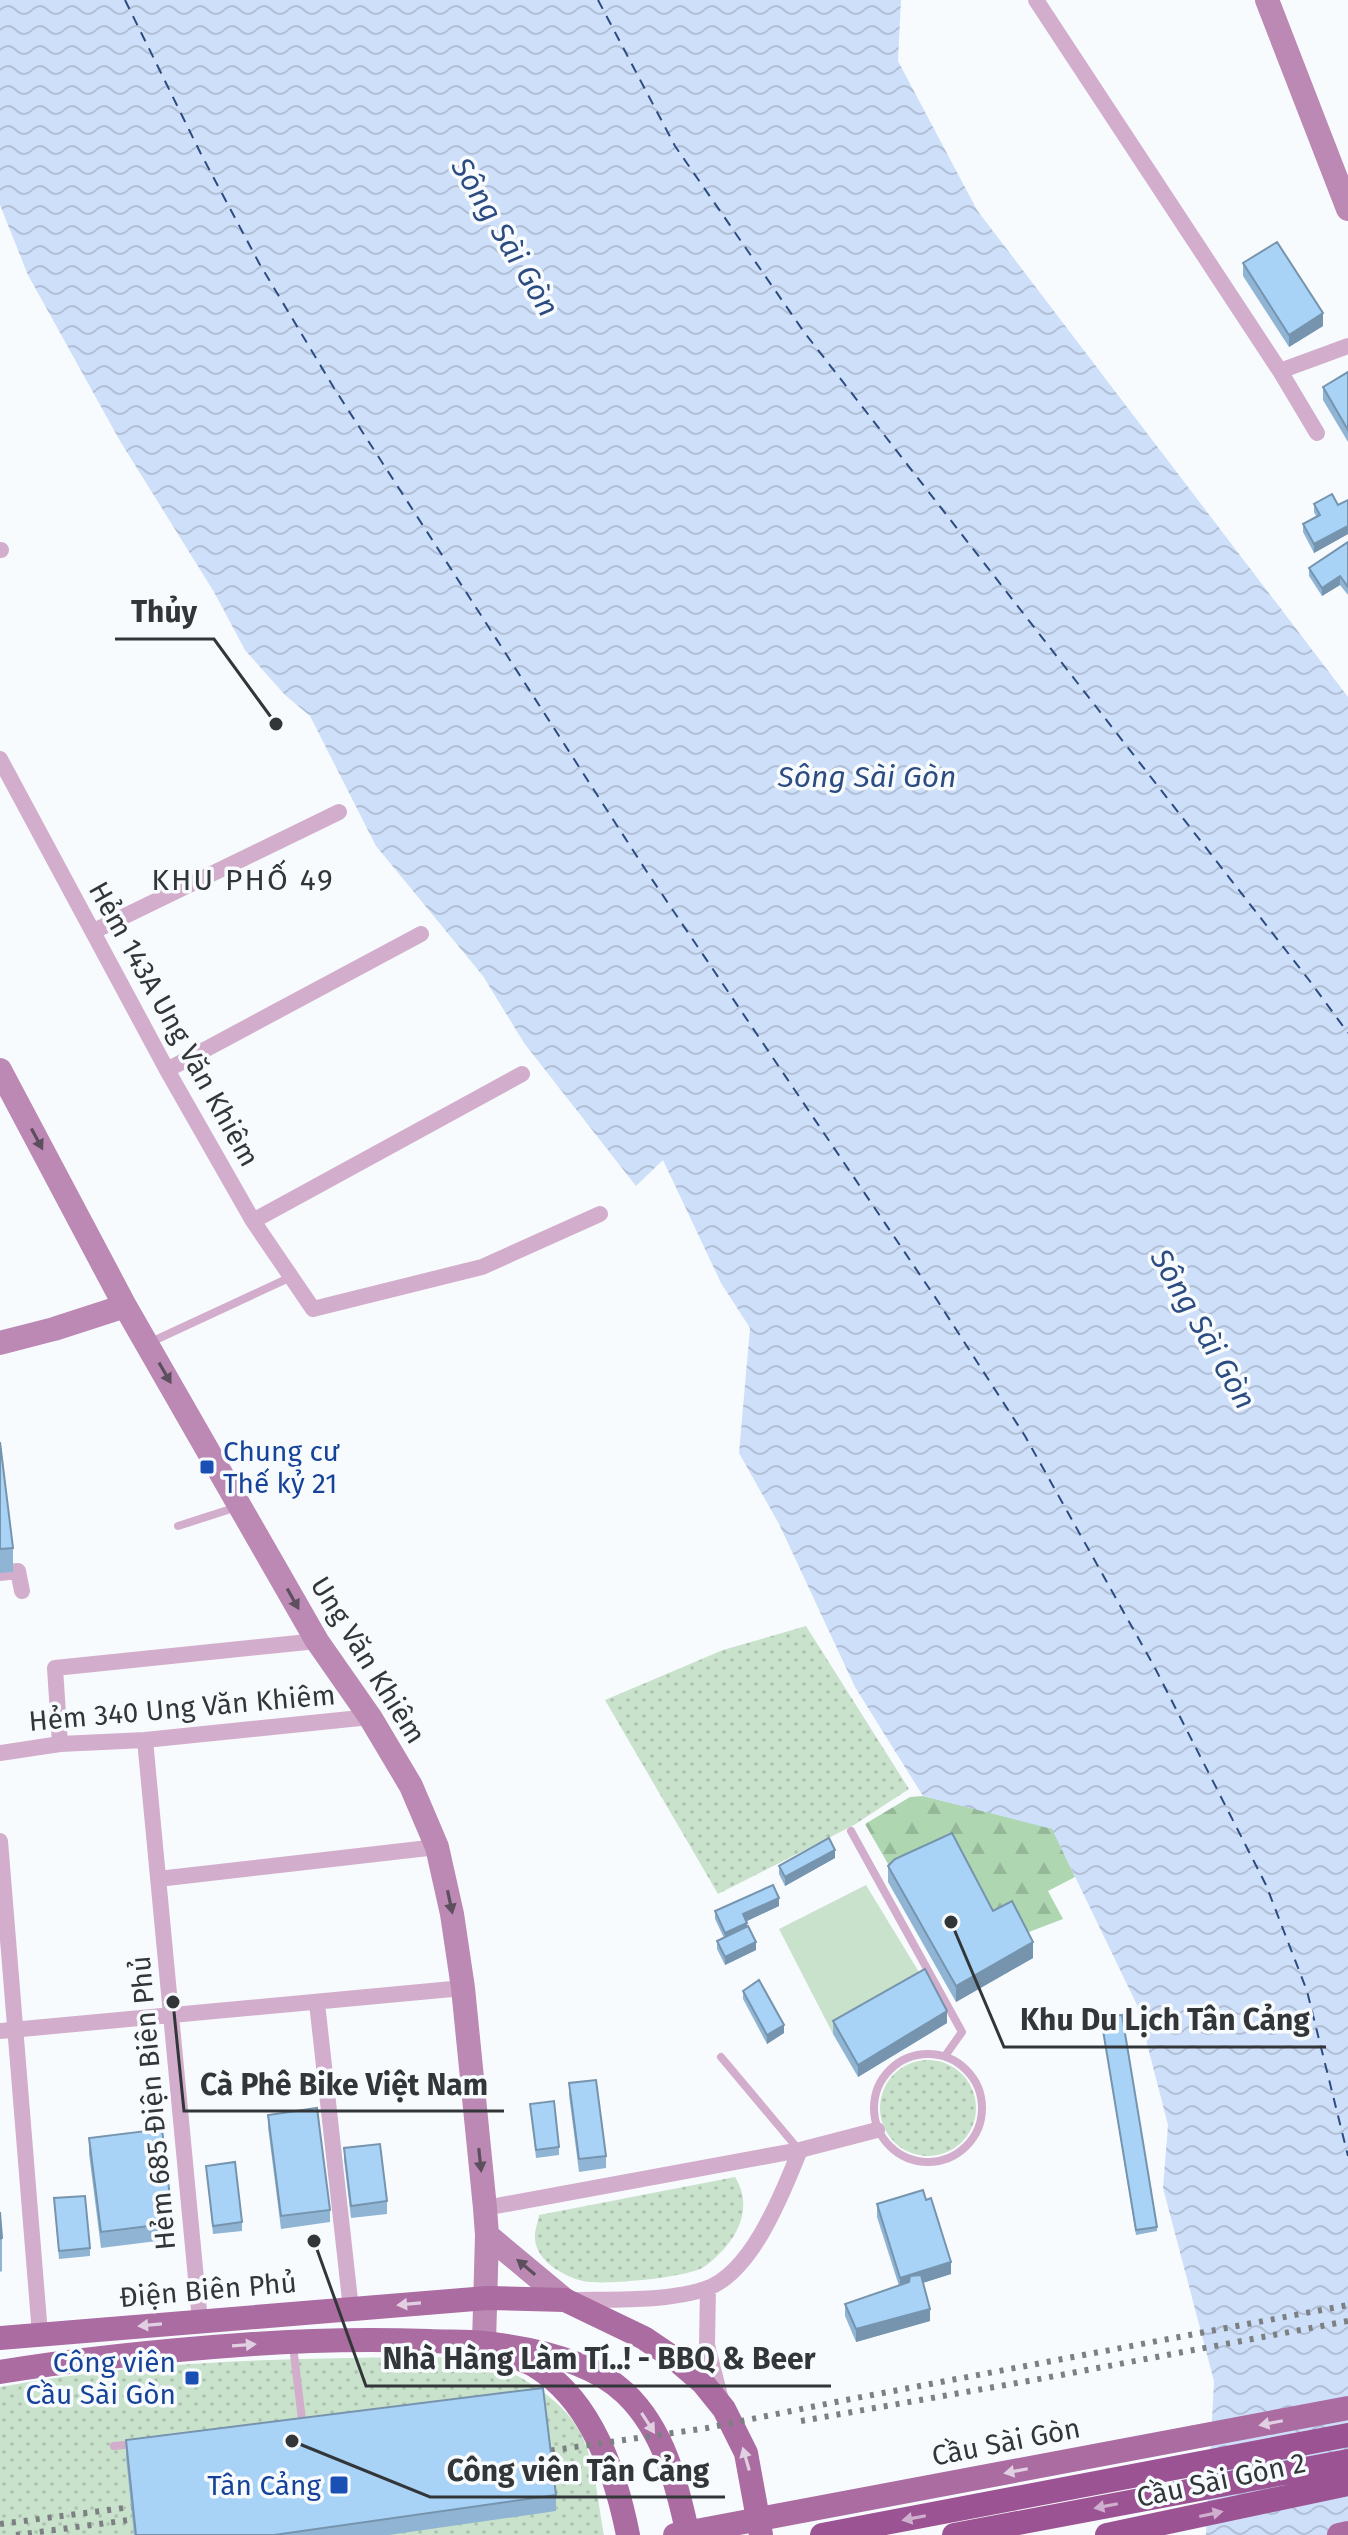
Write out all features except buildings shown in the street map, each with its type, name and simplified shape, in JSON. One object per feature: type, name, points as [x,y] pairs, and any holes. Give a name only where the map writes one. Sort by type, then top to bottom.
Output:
[{"type":"highway","name":"Cầu Sài Gòn","points":[[822,2535],[1348,2435]]},
{"type":"highway","points":[[954,2535],[1348,2461]]},
{"type":"highway","name":"Cầu Sài Gòn 2","points":[[1107,2535],[1348,2484]]},
{"type":"main road","points":[[1267,0],[1348,209]]},
{"type":"main road","name":"Ung Văn Khiêm","points":[[0,1070],[125,1306],[317,1641],[370,1717],[411,1786],[437,1847],[452,1914],[463,1988],[485,2208],[487,2298],[484,2343]]},
{"type":"main road","points":[[0,1343],[125,1306]]},
{"type":"main road","points":[[487,2235],[565,2300],[644,2338],[703,2383],[724,2409],[746,2453],[761,2535]]},
{"type":"main road","name":"Điện Biên Phủ","points":[[0,2338],[487,2298],[565,2300]]},
{"type":"main road","name":"Điện Biên Phủ","points":[[0,2372],[192,2349],[292,2342],[370,2339],[484,2343]]},
{"type":"main road","points":[[484,2343],[538,2368],[569,2395],[607,2459],[628,2535]]},
{"type":"main road","points":[[484,2343],[558,2358],[581,2366],[625,2393],[659,2439],[688,2535]]},
{"type":"main road","name":"Cầu Sài Gòn","points":[[675,2535],[1348,2408]]},
{"type":"main road","points":[[1339,2535],[1348,2533]]},
{"type":"street","points":[[1036,0],[1280,371],[1317,433]]},
{"type":"street","points":[[1280,371],[1348,346]]},
{"type":"street","name":"Hẻm 143A Ung Văn Khiêm","points":[[0,759],[167,1070],[253,1221],[313,1309],[482,1267],[600,1214]]},
{"type":"street","points":[[94,931],[339,812]]},
{"type":"street","points":[[167,1070],[421,934]]},
{"type":"street","points":[[253,1221],[522,1074]]},
{"type":"street","points":[[0,1573],[18,1571],[22,1591]]},
{"type":"street","points":[[60,1744],[55,1668],[317,1641]]},
{"type":"street","name":"Hẻm 340 Ung Văn Khiêm","points":[[0,1753],[60,1744],[145,1740],[370,1717]]},
{"type":"street","name":"Hẻm 685 Điện Biên Phủ","points":[[145,1740],[200,2321]]},
{"type":"street","points":[[0,1841],[8,2030],[40,2334]]},
{"type":"street","points":[[158,1879],[437,1847]]},
{"type":"street","points":[[8,2030],[463,1988]]},
{"type":"street","points":[[317,2003],[351,2309]]},
{"type":"street","points":[[485,2208],[800,2150],[877,2130]]},
{"type":"street","points":[[565,2300],[672,2296],[708,2288],[734,2270],[751,2251],[779,2204],[800,2150]]},
{"type":"street","points":[[708,2288],[707,2345],[724,2409]]},
{"type":"lane","points":[[148,1343],[292,1277]]},
{"type":"lane","points":[[178,1526],[241,1506]]},
{"type":"lane","points":[[851,1831],[962,2032],[945,2056]]},
{"type":"lane","points":[[926,2053],[945,2056],[961,2064],[974,2078],[982,2096],[983,2114],[976,2136],[963,2150],[947,2159],[928,2163],[910,2160],[894,2151],[877,2130],[874,2097],[891,2067],[908,2057],[926,2053]]},
{"type":"lane","points":[[721,2057],[800,2150]]},
{"type":"lane","points":[[292,2342],[304,2437]]},
{"type":"lane","points":[[287,2427],[319,2423]]},
{"type":"lane","points":[[114,2446],[146,2443]]},
{"type":"green space","points":[[806,1626],[909,1789],[854,1825],[718,1894],[605,1700],[723,1650]]},
{"type":"green space","points":[[923,1796],[1052,1828],[1075,1877],[1048,1891],[1063,1919],[1021,1935],[993,1927],[895,1876],[865,1824],[910,1797]]},
{"type":"green space","points":[[866,1885],[925,1982],[833,2034],[779,1929]]},
{"type":"green space","points":[[928,2060],[946,2063],[962,2074],[973,2090],[976,2108],[973,2126],[962,2142],[946,2153],[928,2156],[910,2153],[894,2142],[883,2126],[880,2108],[883,2090],[894,2074],[910,2063]]},
{"type":"green space","points":[[735,2177],[743,2197],[742,2218],[727,2246],[700,2269],[646,2280],[589,2282],[572,2278],[555,2268],[537,2247],[535,2236],[539,2215]]},
{"type":"green space","points":[[438,2357],[480,2362],[505,2370],[530,2383],[564,2411],[585,2443],[604,2535],[0,2535],[0,2387],[108,2371],[218,2362]]},
{"type":"water","name":"Sông Sài Gòn","points":[[0,0],[901,0],[898,61],[977,210],[1348,697],[1348,2535],[1206,2535],[1214,2381],[1163,2188],[1168,2125],[1137,2005],[1052,1829],[923,1796],[855,1687],[779,1524],[739,1453],[750,1328],[721,1283],[663,1160],[636,1186],[524,1043],[483,976],[376,846],[310,716],[285,695],[245,650],[214,592],[120,441],[28,275],[0,205]]},
{"type":"ferry route","points":[[125,0],[259,263],[334,388],[647,872],[937,1300],[1025,1436],[1155,1668],[1266,1885],[1307,1991],[1348,2156]]},
{"type":"ferry route","points":[[598,0],[675,146],[804,332],[1348,1033]]},
{"type":"railway","points":[[527,2454],[707,2428],[1348,2305]]},
{"type":"railway","points":[[801,2421],[1348,2321]]},
{"type":"railway","points":[[0,2524],[155,2504]]},
{"type":"railway","points":[[16,2535],[152,2517]]},
{"type":"place","name":"Thủy","points":[[276,724]]},
{"type":"place","name":"Chung cư Thế kỷ 21","points":[[207,1467]]},
{"type":"place","name":"Khu Du Lịch Tân Cảng","points":[[951,1922]]},
{"type":"place","name":"Cà Phê Bike Việt Nam","points":[[173,2002]]},
{"type":"place","name":"Nhà Hàng Làm Tí..! - BBQ & Beer","points":[[314,2241]]},
{"type":"place","name":"Công viên Cầu Sài Gòn","points":[[192,2378]]},
{"type":"place","name":"Công viên Tân Cảng","points":[[292,2441]]},
{"type":"place","name":"Tân Cảng","points":[[339,2485]]},
{"type":"district","name":"KHU PHỐ 49","points":[[243,880]]}]
